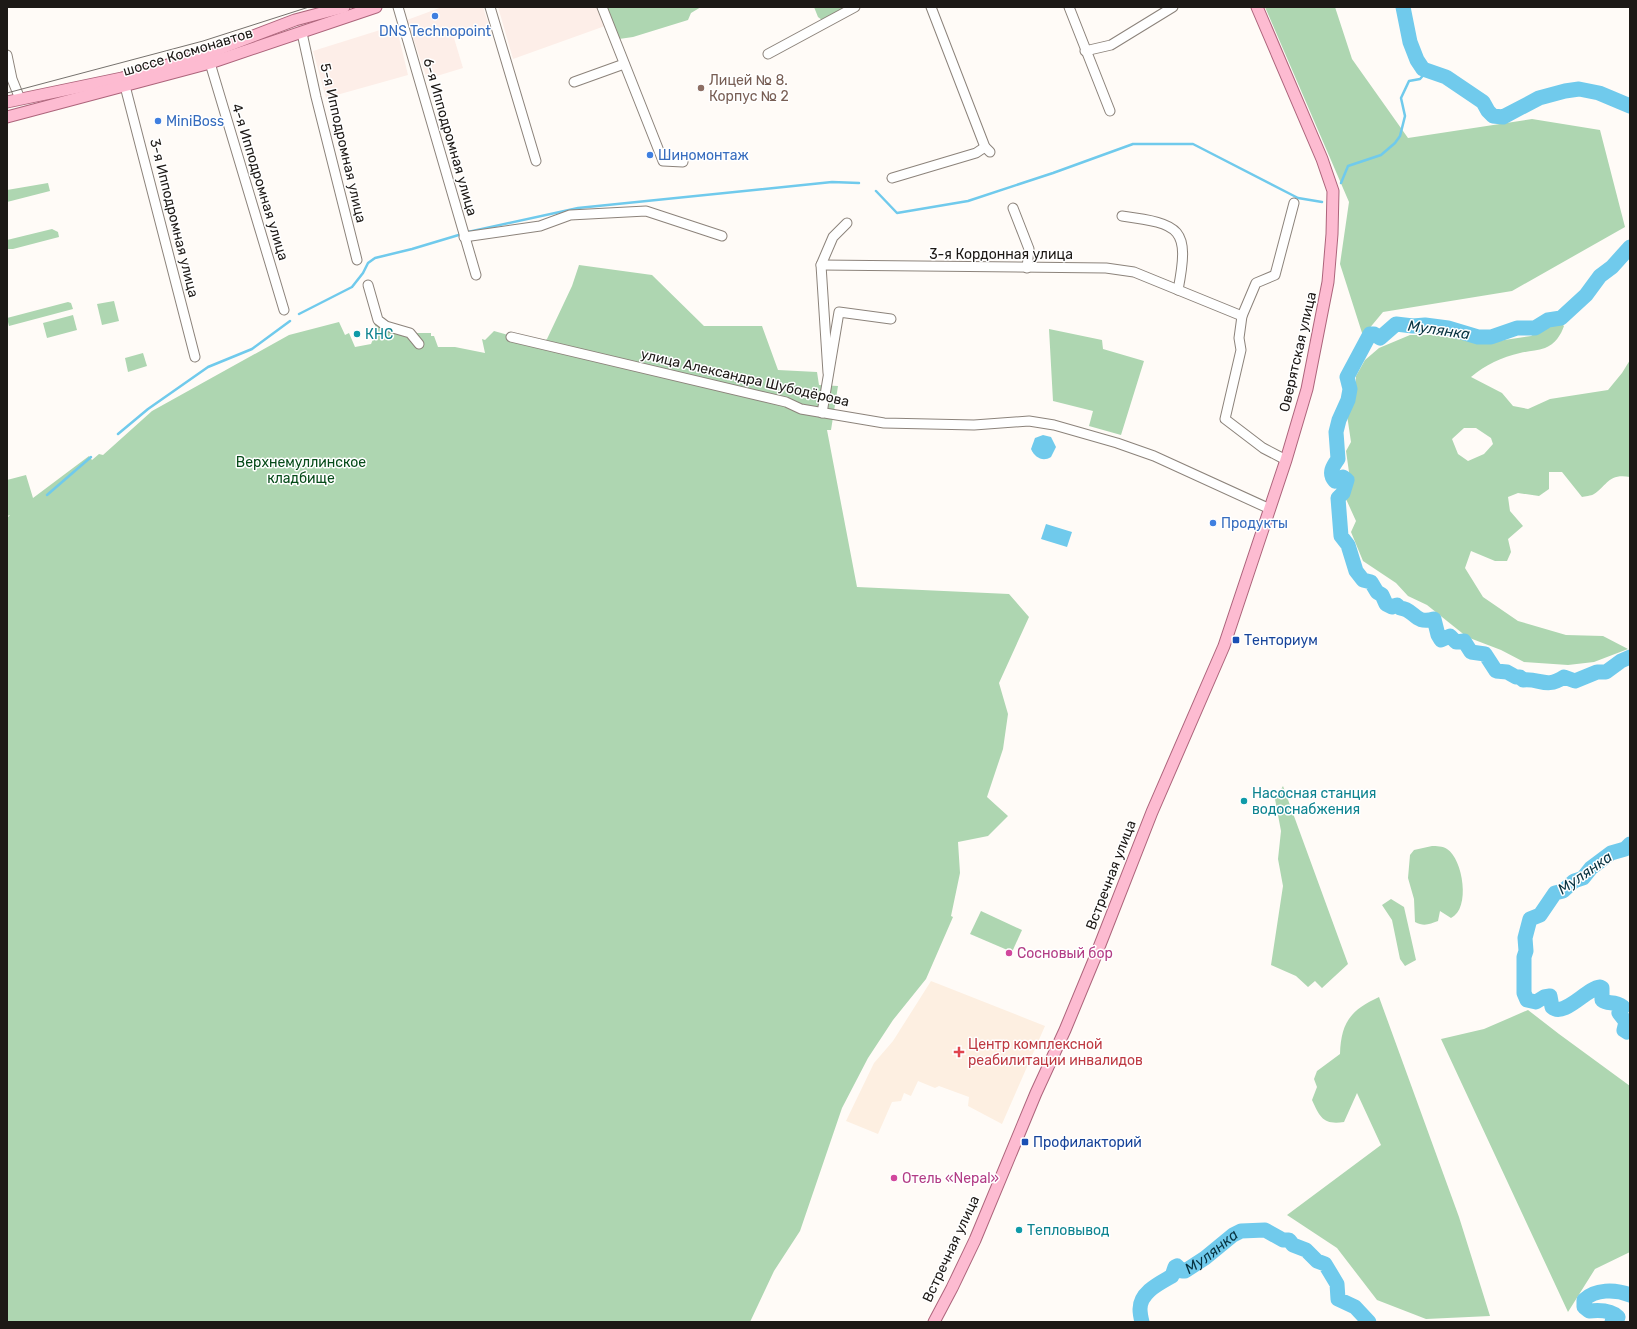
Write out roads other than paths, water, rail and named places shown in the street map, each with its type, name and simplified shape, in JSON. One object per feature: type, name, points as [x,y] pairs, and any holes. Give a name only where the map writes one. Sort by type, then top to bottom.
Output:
[{"type":"main road","name":"шоссе Космонавтов","points":[[7,102],[122,78],[199,57],[294,20],[344,7]]},
{"type":"main road","name":"шоссе Космонавтов","points":[[7,117],[210,63],[376,7]]},
{"type":"main road","name":"Оверятская улица","points":[[1200,702],[1229,633],[1286,460],[1307,390],[1327,289],[1332,234],[1333,191],[1322,159],[1257,7]]},
{"type":"main road","name":"Встречная улица","points":[[934,1322],[975,1240],[1033,1100],[1065,1030],[1152,812],[1200,702]]},
{"type":"street","name":"6-я Ипподромная улица","points":[[398,7],[476,275]]},
{"type":"street","points":[[490,7],[536,161]]},
{"type":"street","points":[[602,7],[663,162],[683,162]]},
{"type":"street","points":[[768,54],[855,7]]},
{"type":"street","points":[[892,178],[988,150],[931,7]]},
{"type":"street","points":[[1069,7],[1085,51],[1110,111]]},
{"type":"street","points":[[1085,51],[1111,45],[1173,7]]},
{"type":"street","name":"5-я Ипподромная улица","points":[[302,33],[316,97],[357,260]]},
{"type":"street","points":[[7,55],[12,79],[20,99]]},
{"type":"street","name":"4-я Ипподромная улица","points":[[210,63],[284,310]]},
{"type":"street","points":[[574,82],[624,64]]},
{"type":"street","name":"3-я Ипподромная улица","points":[[125,86],[196,357]]},
{"type":"street","points":[[1286,460],[1263,448],[1225,419],[1241,350],[1239,338],[1242,316],[1256,283],[1275,275],[1294,203]]},
{"type":"street","points":[[1013,208],[1029,249],[1027,268]]},
{"type":"street","points":[[464,237],[540,226],[570,215],[646,211],[722,236]]},
{"type":"street","points":[[1122,216],[1155,221],[1175,230],[1183,243],[1183,256],[1178,290]]},
{"type":"street","points":[[828,373],[821,265],[833,237],[847,223]]},
{"type":"street","name":"3-я Кордонная улица","points":[[821,265],[1106,268],[1134,272],[1242,316]]},
{"type":"street","points":[[368,285],[378,320],[386,326],[410,333],[419,344]]},
{"type":"street","points":[[822,413],[839,312],[891,319]]},
{"type":"street","name":"улица Александра Шубодёрова","points":[[511,337],[786,402],[801,409],[822,413],[884,423],[974,425],[1029,421],[1054,425],[1145,452],[1270,509]]},
{"type":"water","points":[[1043,435],[1051,437],[1056,447],[1051,457],[1045,459],[1037,457],[1031,449],[1035,438]]},
{"type":"water","points":[[1046,524],[1072,532],[1067,547],[1041,539]]},
{"type":"waterway","name":"Мулянка","points":[[1403,7],[1410,42],[1417,60],[1423,69],[1446,77],[1483,102],[1493,116],[1503,117],[1539,98],[1579,89],[1599,93],[1630,106]]},
{"type":"waterway","points":[[1341,183],[1348,166],[1381,155],[1395,143],[1400,136],[1405,116],[1401,98],[1409,81],[1420,79],[1427,71]]},
{"type":"waterway","points":[[876,191],[897,213],[968,201],[1053,173],[1133,144],[1193,144],[1298,198],[1322,202]]},
{"type":"waterway","points":[[468,232],[578,208],[832,182],[859,183]]},
{"type":"waterway","points":[[299,314],[352,287],[363,273],[368,263],[375,258],[462,234]]},
{"type":"waterway","name":"Мулянка","points":[[1630,247],[1612,267],[1600,276],[1586,295],[1561,318],[1548,320],[1535,328],[1517,328],[1491,337],[1478,337],[1448,328],[1425,325],[1413,326],[1396,324],[1380,338],[1374,334],[1370,334],[1347,377],[1350,389],[1348,400],[1339,420],[1336,432],[1338,459],[1332,472],[1335,481],[1343,477],[1347,480],[1343,493],[1338,498],[1341,536],[1348,545],[1356,571],[1363,580],[1371,582],[1377,592],[1382,595],[1386,604],[1392,607],[1397,605],[1422,620],[1434,619],[1438,635],[1441,640],[1450,636],[1456,642],[1464,641],[1471,652],[1485,654],[1496,671],[1507,672],[1516,677],[1520,677],[1523,680],[1548,683],[1564,677],[1575,681],[1597,672],[1606,672],[1621,661],[1630,657]]},
{"type":"waterway","points":[[118,434],[148,409],[208,367],[252,349],[290,321]]},
{"type":"waterway","points":[[47,495],[91,457]]},
{"type":"waterway","name":"Мулянка","points":[[1630,844],[1625,849],[1611,853],[1591,868],[1583,878],[1574,881],[1563,891],[1555,893],[1540,915],[1530,919],[1525,938],[1526,951],[1524,957],[1524,993],[1527,1000],[1536,1002],[1544,997],[1550,996],[1552,1007],[1563,1009],[1589,992],[1600,987],[1602,988],[1602,1000],[1623,1007],[1619,1013],[1626,1022],[1624,1030],[1627,1032],[1630,1029]]},
{"type":"waterway","name":"Мулянка","points":[[1142,1322],[1140,1309],[1143,1298],[1157,1285],[1172,1276],[1175,1267],[1177,1266],[1182,1271],[1185,1271],[1205,1258],[1233,1235],[1241,1231],[1265,1230],[1283,1240],[1289,1240],[1293,1245],[1306,1250],[1317,1261],[1325,1264],[1337,1284],[1338,1299],[1355,1307],[1369,1322]]},
{"type":"waterway","name":"Мулянка","points":[[1612,1322],[1617,1320],[1618,1317],[1608,1312],[1589,1311],[1584,1307],[1584,1300],[1589,1296],[1606,1291],[1630,1295]]},
{"type":"tram line","points":[[7,93],[203,41],[309,7]]},
{"type":"place","name":"DNS Technopoint","points":[[435,16]]},
{"type":"place","name":"Лицей № 8. Корпус № 2","points":[[701,88]]},
{"type":"place","name":"MiniBoss","points":[[158,121]]},
{"type":"place","name":"Шиномонтаж","points":[[650,155]]},
{"type":"place","name":"КНС","points":[[357,334]]},
{"type":"place","name":"Пpoдукты","points":[[1213,523]]},
{"type":"place","name":"Тенториум","points":[[1236,640]]},
{"type":"place","name":"Насосная станция водоснабжения","points":[[1244,801]]},
{"type":"place","name":"Сосновый бор","points":[[1009,953]]},
{"type":"place","name":"Центр комплексной реабилитации инвалидов","points":[[959,1052]]},
{"type":"place","name":"Профилакторий","points":[[1025,1142]]},
{"type":"place","name":"Отель «Nepal»","points":[[894,1178]]},
{"type":"place","name":"Тепловывод","points":[[1019,1230]]},
{"type":"park label","name":"Верхнемуллинское кладбище","points":[[301,470]]}]
